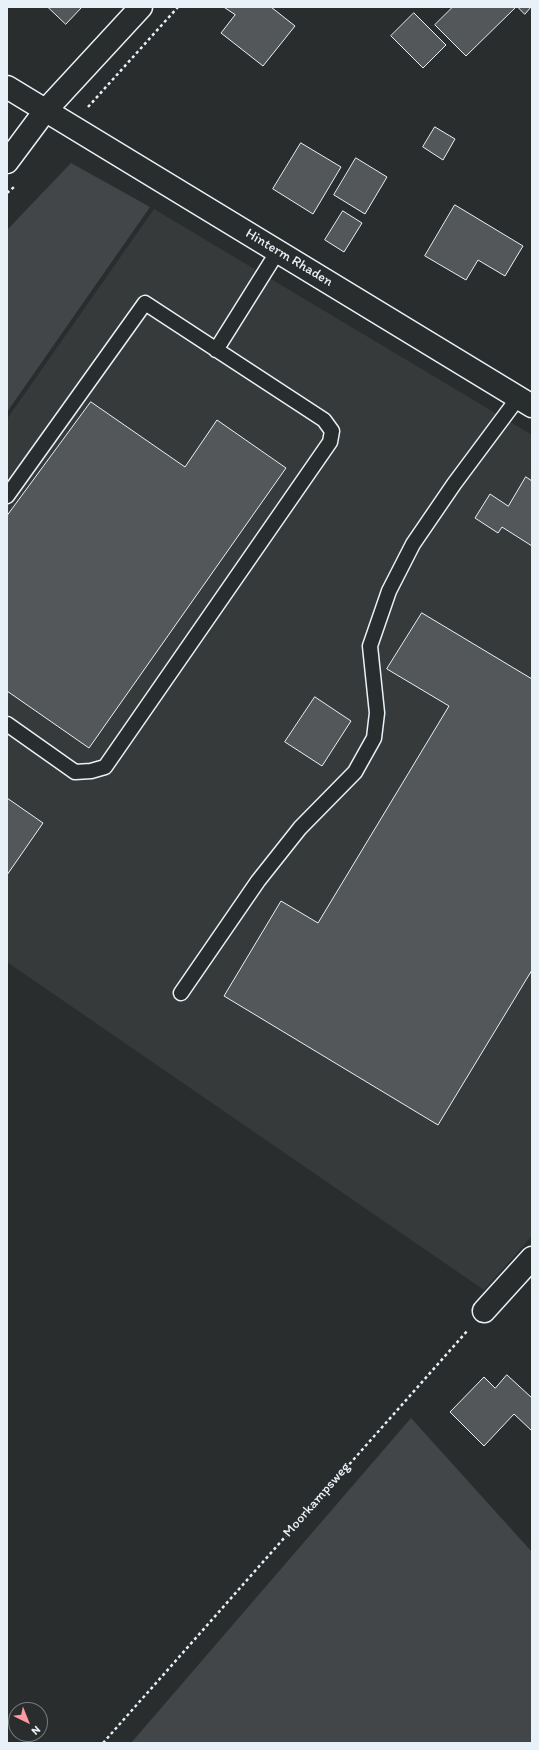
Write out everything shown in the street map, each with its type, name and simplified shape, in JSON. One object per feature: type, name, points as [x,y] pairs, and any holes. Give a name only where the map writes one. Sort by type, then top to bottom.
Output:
[{"type":"street","points":[[7,162],[45,111],[141,7]]},
{"type":"street","name":"Hinterm Rhaden","points":[[7,87],[525,402]]},
{"type":"street","points":[[7,143],[45,111]]},
{"type":"street","points":[[484,1311],[532,1258]]},
{"type":"lane","points":[[216,350],[278,251]]},
{"type":"lane","points":[[7,496],[145,303],[324,420],[332,432],[330,442],[105,767],[91,771],[75,772],[7,724]]},
{"type":"lane","points":[[181,994],[258,881],[300,828],[355,772],[374,738],[377,713],[370,646],[390,591],[413,544],[454,484],[525,402]]},
{"type":"path","points":[[72,126],[178,7]]},
{"type":"path","name":"Moorkampsweg","points":[[103,1743],[484,1311]]},
{"type":"shaded area","points":[[71,163],[150,207],[7,412],[7,230]]},
{"type":"shaded area","points":[[154,209],[532,435],[532,1236],[484,1290],[7,962],[7,419]]},
{"type":"shaded area","points":[[411,1418],[532,1552],[532,1743],[131,1743]]},
{"type":"building","points":[[48,7],[82,7],[66,24]]},
{"type":"building","points":[[224,7],[271,7],[295,26],[263,66],[221,33],[235,15]]},
{"type":"building","points":[[453,7],[516,7],[466,56],[435,25]]},
{"type":"building","points":[[518,7],[531,7],[525,14]]},
{"type":"building","points":[[414,13],[446,45],[423,68],[391,36]]},
{"type":"building","points":[[435,127],[455,139],[443,160],[423,147]]},
{"type":"building","points":[[301,143],[341,167],[313,214],[273,189]]},
{"type":"building","points":[[356,158],[387,177],[365,214],[334,195]]},
{"type":"building","points":[[455,205],[523,246],[505,276],[478,260],[466,280],[425,256]]},
{"type":"building","points":[[343,211],[362,223],[344,252],[325,240]]},
{"type":"building","points":[[91,402],[185,467],[217,420],[286,468],[89,748],[7,691],[7,516]]},
{"type":"building","points":[[526,477],[532,481],[532,546],[502,527],[498,533],[475,518],[490,494],[508,506]]},
{"type":"building","points":[[422,613],[532,679],[532,970],[438,1125],[224,996],[281,901],[318,923],[449,706],[387,669]]},
{"type":"building","points":[[315,697],[351,721],[322,766],[285,742]]},
{"type":"building","points":[[7,798],[43,823],[7,875]]},
{"type":"building","points":[[507,1375],[532,1398],[532,1431],[514,1414],[484,1446],[450,1412],[484,1377],[495,1388]]}]
